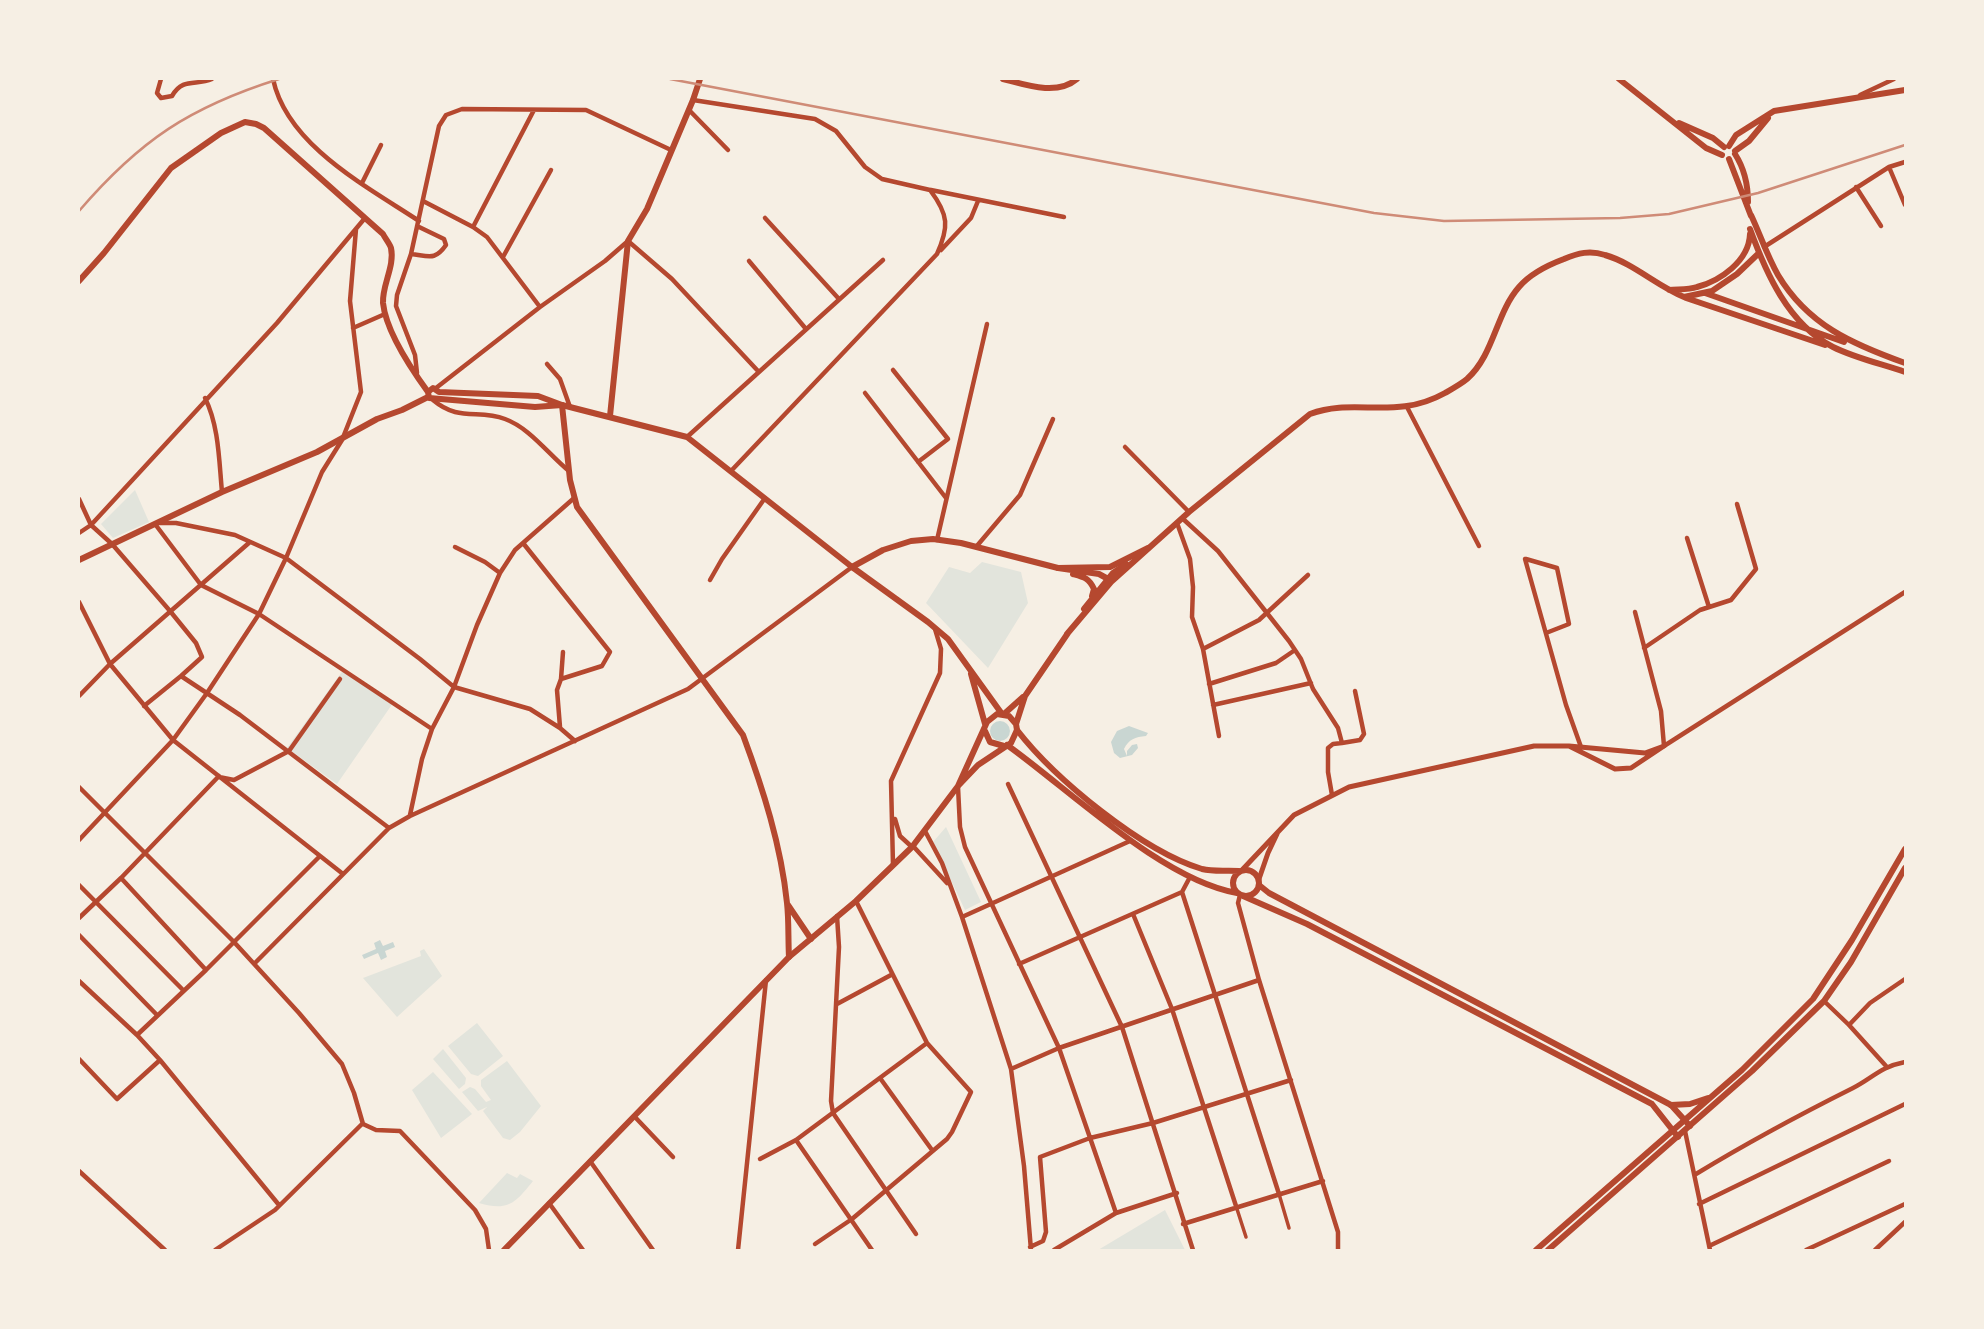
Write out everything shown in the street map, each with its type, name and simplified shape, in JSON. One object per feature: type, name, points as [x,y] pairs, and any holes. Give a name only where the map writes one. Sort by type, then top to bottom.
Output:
[{"type":"main road","points":[[610,416],[628,241],[647,209],[700,79]]},
{"type":"main road","points":[[1003,79],[1053,89],[1062,88],[1077,79]]},
{"type":"main road","points":[[1619,79],[1706,148],[1725,157],[1777,273],[1796,301],[1823,324],[1859,346]]},
{"type":"main road","points":[[1725,157],[1736,135],[1774,111],[1905,90]]},
{"type":"main road","points":[[1725,157],[1731,149],[1749,141],[1774,111]]},
{"type":"main road","points":[[1671,119],[1731,149],[1742,164],[1748,204]]},
{"type":"main road","points":[[79,281],[171,168],[221,133],[244,122],[256,124],[264,128],[383,234],[391,249],[383,293],[386,313],[401,352],[417,377],[434,395],[535,407],[562,405]]},
{"type":"main road","points":[[1667,290],[1694,288],[1714,281],[1732,268],[1743,256],[1749,242],[1751,215]]},
{"type":"main road","points":[[1750,229],[1771,281],[1812,332],[1836,349]]},
{"type":"main road","points":[[1091,597],[1189,512],[1310,414],[1324,409],[1415,406],[1443,394],[1468,378],[1482,359],[1514,293],[1533,275],[1575,254],[1592,252],[1608,255],[1684,297],[1905,372]]},
{"type":"main road","points":[[1684,297],[1712,291],[1737,274],[1759,253]]},
{"type":"main road","points":[[1694,288],[1905,363]]},
{"type":"main road","points":[[79,560],[222,492],[342,440],[377,419],[434,395],[538,396],[562,405],[687,437],[852,567],[935,627],[948,639],[1003,714],[1013,720],[1057,776],[1162,853],[1205,870],[1250,870],[1269,893],[1671,1105],[1684,1120],[1687,1129]]},
{"type":"main road","points":[[562,405],[576,507],[743,735],[759,777],[774,831],[787,903],[789,957]]},
{"type":"main road","points":[[852,567],[883,550],[911,541],[937,540],[1058,568],[1086,577],[1094,589],[1025,696],[1003,714],[989,719],[958,786]]},
{"type":"main road","points":[[1058,568],[1110,567],[1150,547]]},
{"type":"main road","points":[[1058,568],[1099,574],[1109,580]]},
{"type":"main road","points":[[1067,634],[1109,580]]},
{"type":"main road","points":[[968,666],[990,742],[1006,745],[1131,840],[1190,877],[1307,924],[1652,1104],[1678,1137]]},
{"type":"main road","points":[[504,1250],[789,957],[893,866],[978,765],[1014,739],[1025,696]]},
{"type":"main road","points":[[1536,1250],[1742,1070],[1813,999],[1852,940],[1905,849]]},
{"type":"main road","points":[[1240,871],[1233,881],[1240,895]]},
{"type":"main road","points":[[1548,1250],[1752,1072],[1824,1000],[1851,962],[1904,872]]},
{"type":"main road","points":[[1240,895],[1254,894],[1259,882]]},
{"type":"main road","points":[[787,903],[811,939]]},
{"type":"main road","points":[[1671,1105],[1690,1104],[1713,1096]]},
{"type":"main road","points":[[1640,1159],[1646,1165]]},
{"type":"street","points":[[161,79],[157,93],[161,98],[172,96],[177,87],[183,84],[212,79]]},
{"type":"street","points":[[272,79],[276,96],[285,113],[326,157],[444,239],[446,245],[439,255],[434,257],[411,254]]},
{"type":"street","points":[[1859,96],[1894,79]]},
{"type":"street","points":[[693,100],[815,119],[836,131],[865,167],[882,179],[1064,217]]},
{"type":"street","points":[[417,377],[415,355],[396,306],[397,295],[411,254],[439,126],[446,115],[462,109],[586,110],[671,150]]},
{"type":"street","points":[[473,227],[534,109]]},
{"type":"street","points":[[689,110],[727,150]]},
{"type":"street","points":[[362,183],[381,145]]},
{"type":"street","points":[[1759,253],[1765,246],[1856,187],[1889,167],[1905,163]]},
{"type":"street","points":[[1889,167],[1905,205]]},
{"type":"street","points":[[503,257],[551,170]]},
{"type":"street","points":[[1856,187],[1881,226]]},
{"type":"street","points":[[930,190],[940,204],[946,225],[946,233],[937,254]]},
{"type":"street","points":[[423,201],[487,237],[540,307]]},
{"type":"street","points":[[731,471],[971,218],[978,201]]},
{"type":"street","points":[[79,533],[91,524],[277,323],[366,217]]},
{"type":"street","points":[[765,218],[839,299]]},
{"type":"street","points":[[79,840],[173,740],[259,614],[322,472],[342,440],[361,392],[351,301],[356,229]]},
{"type":"street","points":[[569,471],[517,425],[503,418],[449,412],[434,395],[540,307],[605,261],[628,241],[672,279],[758,371]]},
{"type":"street","points":[[687,437],[883,260]]},
{"type":"street","points":[[749,261],[806,330]]},
{"type":"street","points":[[353,328],[386,313]]},
{"type":"street","points":[[937,540],[987,324]]},
{"type":"street","points":[[547,364],[561,379],[570,407]]},
{"type":"street","points":[[893,370],[948,439],[960,441]]},
{"type":"street","points":[[865,393],[947,499]]},
{"type":"street","points":[[205,398],[211,411],[222,492]]},
{"type":"street","points":[[1407,407],[1479,546]]},
{"type":"street","points":[[976,547],[1020,495],[1053,419]]},
{"type":"street","points":[[918,462],[948,439]]},
{"type":"street","points":[[1125,447],[1189,512]]},
{"type":"street","points":[[710,580],[765,498]]},
{"type":"street","points":[[79,499],[91,524],[112,544],[170,611],[195,643],[202,657],[144,706]]},
{"type":"street","points":[[410,816],[422,759],[432,729],[454,687],[500,573],[515,550],[573,499]]},
{"type":"street","points":[[1644,648],[1700,610],[1731,600],[1756,569],[1737,504]]},
{"type":"street","points":[[1180,520],[1218,551],[1295,650],[1338,729],[1342,743]]},
{"type":"street","points":[[1180,520],[1190,559],[1192,617],[1203,649],[1219,736]]},
{"type":"street","points":[[157,523],[176,523],[235,535],[286,558],[454,687],[530,709],[575,741]]},
{"type":"street","points":[[157,523],[201,585],[259,614],[432,729]]},
{"type":"street","points":[[1686,538],[1709,607]]},
{"type":"street","points":[[79,696],[110,664],[250,542]]},
{"type":"street","points":[[523,543],[610,652],[602,666],[561,679]]},
{"type":"street","points":[[455,547],[500,573]]},
{"type":"street","points":[[1546,633],[1569,624],[1557,568],[1525,559],[1546,633],[1581,747]]},
{"type":"street","points":[[254,964],[390,828],[410,816],[688,689],[852,567]]},
{"type":"street","points":[[1203,649],[1245,629],[1267,614],[1308,575]]},
{"type":"street","points":[[1569,746],[1615,769],[1631,768],[1905,593]]},
{"type":"street","points":[[79,602],[110,664],[173,740],[343,874]]},
{"type":"street","points":[[1634,612],[1661,711],[1664,746]]},
{"type":"street","points":[[893,866],[891,781],[940,673],[941,649],[935,627]]},
{"type":"street","points":[[1209,684],[1276,663],[1295,650]]},
{"type":"street","points":[[560,728],[557,690],[564,652]]},
{"type":"street","points":[[181,676],[289,751],[390,828]]},
{"type":"street","points":[[219,776],[234,780],[289,751],[340,680]]},
{"type":"street","points":[[1213,705],[1311,683]]},
{"type":"street","points":[[1332,795],[1328,751],[1333,744],[1360,740],[1364,734],[1355,691]]},
{"type":"street","points":[[1240,871],[1294,816],[1349,787],[1534,746],[1645,752],[1664,746]]},
{"type":"street","points":[[79,918],[219,776]]},
{"type":"street","points":[[1007,784],[1122,1027],[1193,1250]]},
{"type":"street","points":[[958,786],[962,840],[1059,1048],[1116,1213]]},
{"type":"street","points":[[79,787],[234,942],[299,1013],[342,1065],[363,1124],[376,1130],[400,1130],[475,1210],[486,1229],[489,1250]]},
{"type":"street","points":[[893,810],[898,832],[949,887]]},
{"type":"street","points":[[1259,882],[1268,853],[1280,828]]},
{"type":"street","points":[[925,831],[942,863],[962,917],[1011,1069],[1024,1166],[1030,1248],[1043,1241],[1046,1232],[1040,1157],[1090,1138],[1153,1123],[1291,1080]]},
{"type":"street","points":[[962,917],[1131,840]]},
{"type":"street","points":[[137,1035],[320,856]]},
{"type":"street","points":[[1895,867],[1904,872]]},
{"type":"street","points":[[1019,964],[1182,892],[1190,877]]},
{"type":"street","points":[[121,878],[206,970]]},
{"type":"street","points":[[79,886],[183,990]]},
{"type":"street","points":[[1182,892],[1248,1092],[1289,1228]]},
{"type":"street","points":[[1240,895],[1238,903],[1259,980],[1338,1232],[1337,1250]]},
{"type":"street","points":[[815,1244],[852,1219],[952,1132],[971,1092],[927,1043],[856,901]]},
{"type":"street","points":[[1133,914],[1172,1010],[1246,1237]]},
{"type":"street","points":[[838,916],[839,947],[831,1101],[833,1113],[916,1234]]},
{"type":"street","points":[[79,935],[157,1015]]},
{"type":"street","points":[[836,1004],[891,975]]},
{"type":"street","points":[[1850,1025],[1870,1003],[1905,979]]},
{"type":"street","points":[[738,1250],[766,980]]},
{"type":"street","points":[[1011,1069],[1059,1048],[1259,980]]},
{"type":"street","points":[[79,981],[160,1060],[279,1205]]},
{"type":"street","points":[[1824,1000],[1886,1066]]},
{"type":"street","points":[[760,1159],[796,1140],[927,1043]]},
{"type":"street","points":[[79,1059],[117,1099],[160,1060]]},
{"type":"street","points":[[1696,1174],[1769,1130],[1863,1082],[1886,1066],[1905,1062]]},
{"type":"street","points":[[880,1078],[932,1150]]},
{"type":"street","points":[[1699,1204],[1905,1104]]},
{"type":"street","points":[[634,1116],[673,1157]]},
{"type":"street","points":[[215,1250],[275,1210],[363,1124]]},
{"type":"street","points":[[1687,1129],[1709,1248],[1889,1161]]},
{"type":"street","points":[[796,1140],[872,1250]]},
{"type":"street","points":[[590,1161],[653,1250]]},
{"type":"street","points":[[79,1171],[165,1250]]},
{"type":"street","points":[[1184,1224],[1323,1181]]},
{"type":"street","points":[[1054,1250],[1116,1213],[1177,1193]]},
{"type":"street","points":[[548,1202],[583,1250]]},
{"type":"street","points":[[1806,1250],[1905,1204]]},
{"type":"street","points":[[1875,1250],[1905,1222]]},
{"type":"shaded area","points":[[135,490],[149,522],[113,538],[101,524]]},
{"type":"shaded area","points":[[982,562],[1021,572],[1028,603],[988,668],[926,603],[949,567],[970,573]]},
{"type":"shaded area","points":[[344,669],[393,703],[337,784],[287,748]]},
{"type":"shaded area","points":[[1000,721],[1007,724],[1010,731],[1007,738],[1000,741],[993,738],[990,731],[993,724]]},
{"type":"shaded area","points":[[1129,726],[1148,733],[1130,741],[1124,749],[1127,756],[1132,745],[1137,744],[1138,748],[1132,755],[1120,758],[1114,753],[1111,742],[1117,731]]},
{"type":"shaded area","points":[[946,827],[981,902],[965,910],[933,842]]},
{"type":"shaded area","points":[[380,940],[383,946],[393,942],[395,947],[385,951],[387,957],[381,960],[378,953],[364,959],[362,955],[376,949],[374,943]]},
{"type":"shaded area","points":[[424,949],[442,976],[397,1017],[363,978],[421,956],[420,951]]},
{"type":"shaded area","points":[[477,1023],[503,1056],[478,1076],[471,1074],[448,1046]]},
{"type":"shaded area","points":[[443,1049],[466,1078],[465,1084],[459,1089],[433,1059]]},
{"type":"shaded area","points":[[507,1061],[541,1106],[510,1140],[503,1138],[483,1111],[487,1107],[478,1111],[462,1092],[470,1087],[486,1102],[491,1100],[481,1086],[481,1080]]},
{"type":"shaded area","points":[[433,1072],[472,1114],[441,1138],[412,1090]]},
{"type":"shaded area","points":[[507,1173],[517,1178],[520,1174],[533,1181],[522,1195],[505,1206],[479,1203]]},
{"type":"shaded area","points":[[1165,1210],[1185,1250],[1098,1250]]},
{"type":"railway","points":[[79,211],[123,164],[168,129],[219,101],[279,79]]},
{"type":"railway","points":[[670,79],[1374,213],[1444,221],[1620,218],[1669,214],[1758,193],[1905,145]]}]
